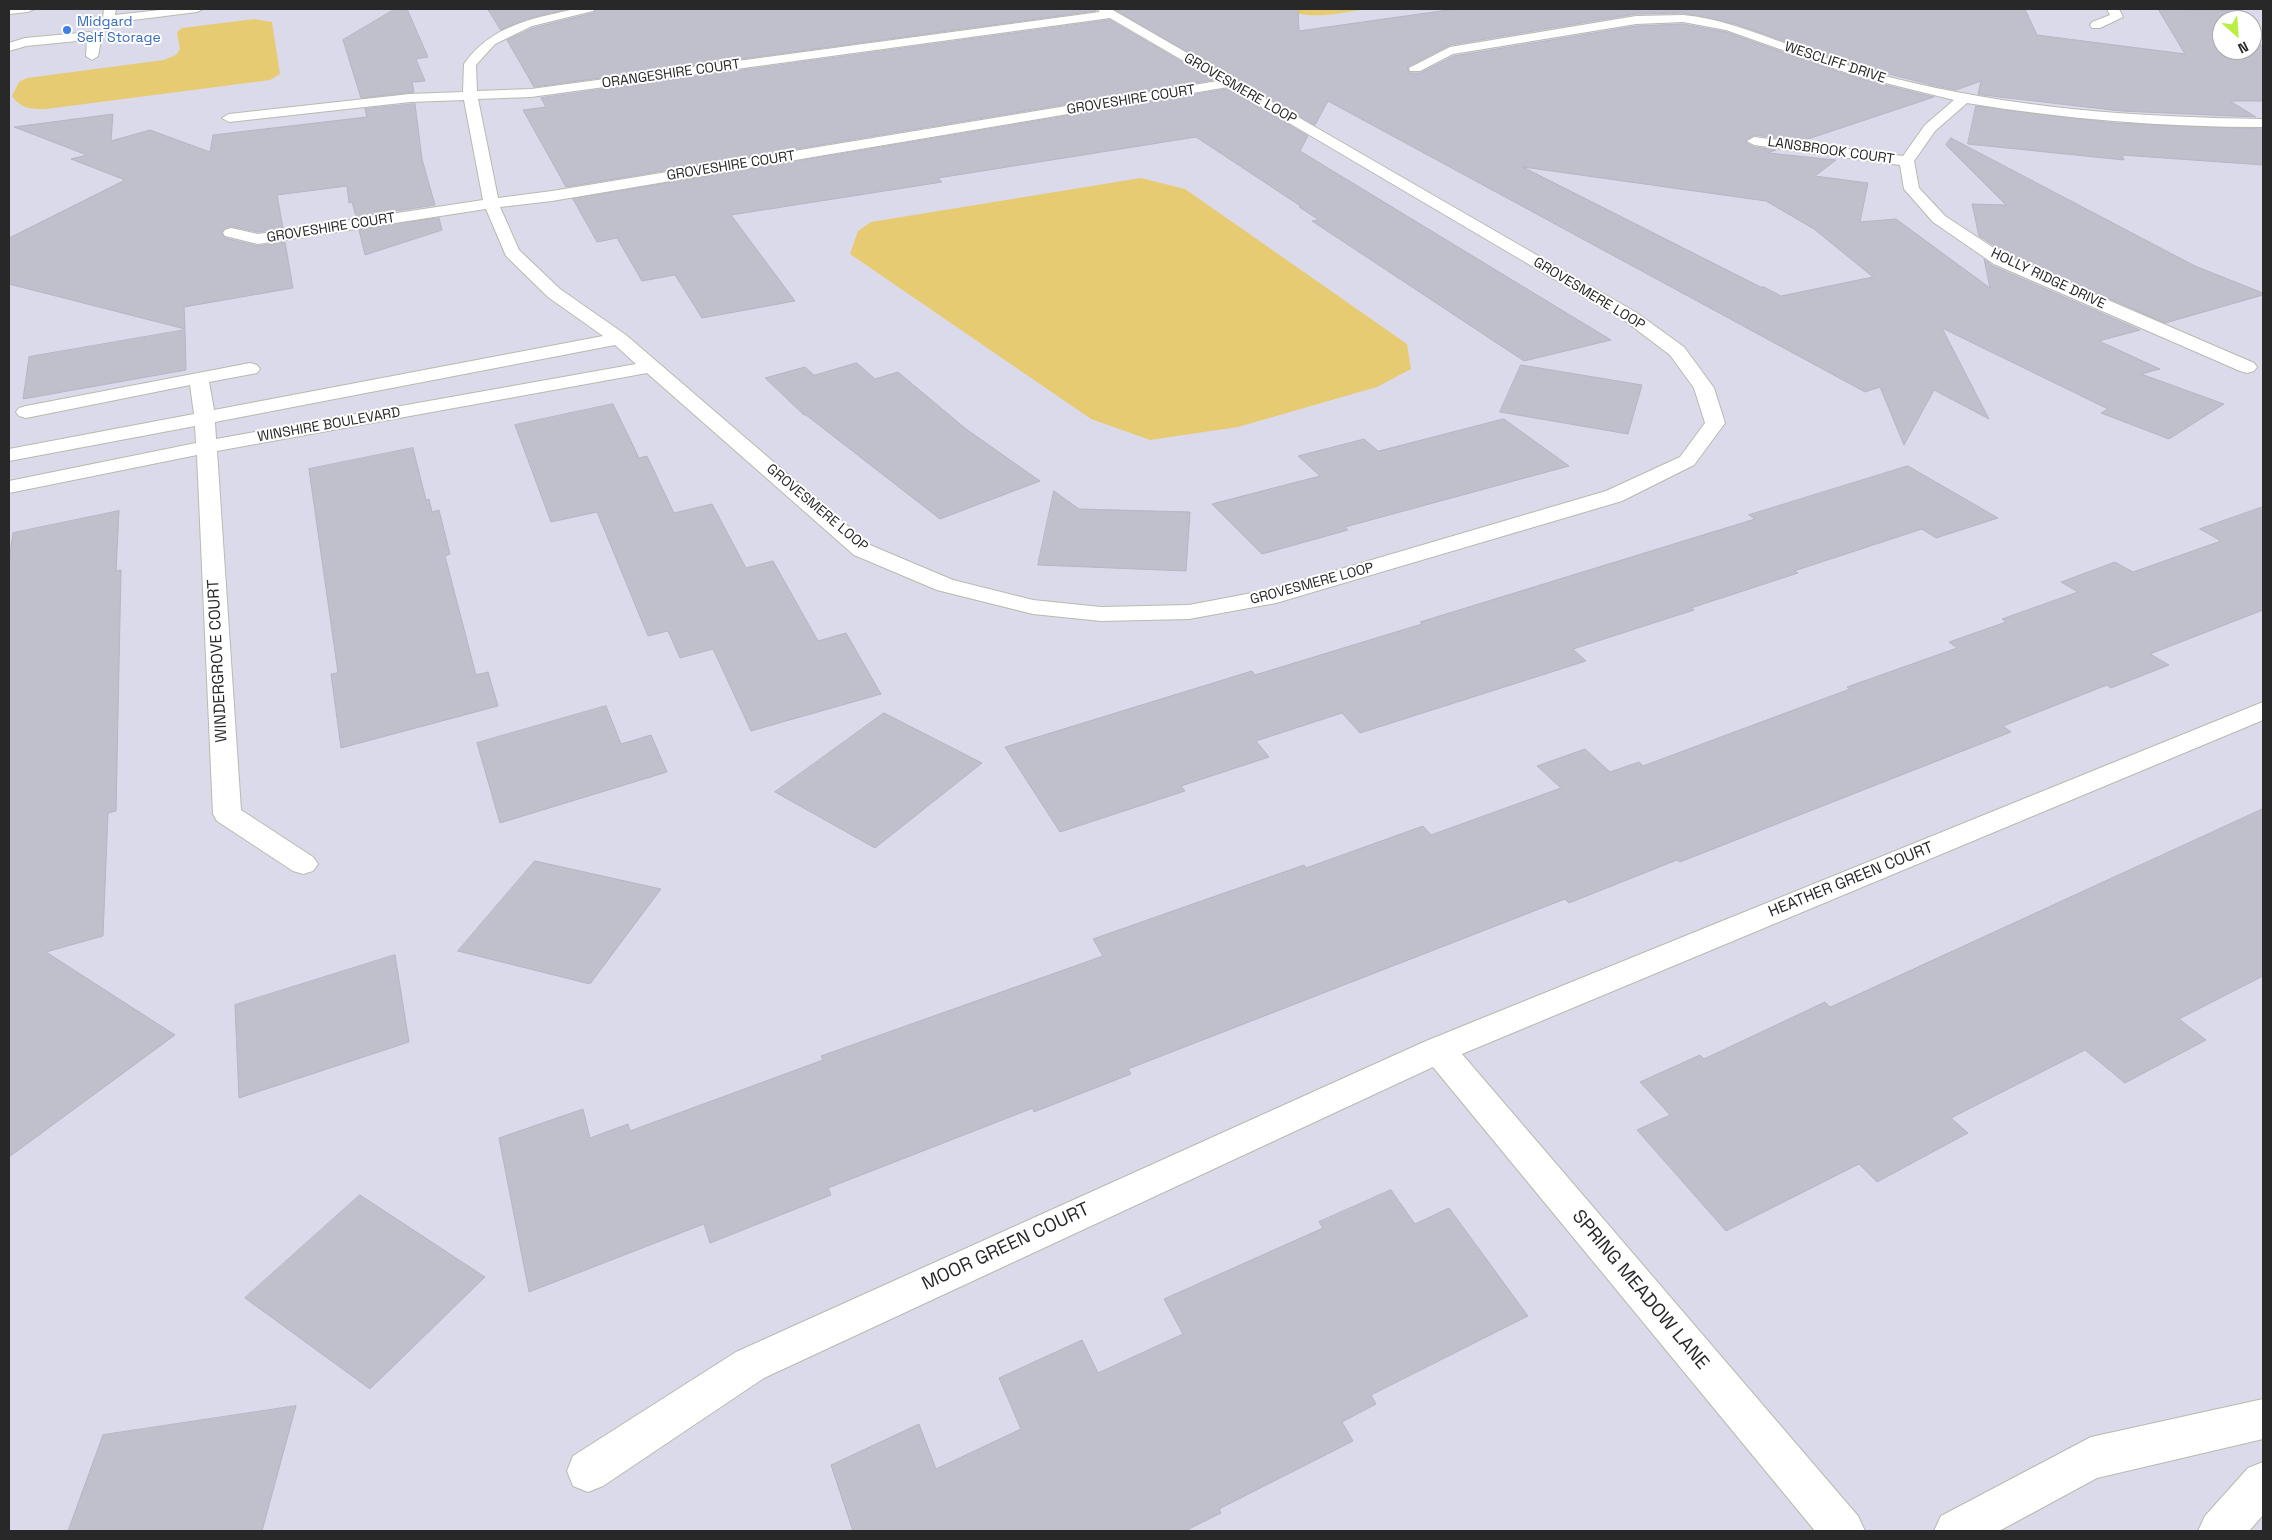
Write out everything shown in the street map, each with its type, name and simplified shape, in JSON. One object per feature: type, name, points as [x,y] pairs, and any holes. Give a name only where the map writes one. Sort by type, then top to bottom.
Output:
[{"type":"street","points":[[9,11],[28,9]]},
{"type":"street","points":[[110,9],[108,19],[197,9]]},
{"type":"street","name":"GROVESMERE LOOP","points":[[589,9],[528,24],[491,41],[470,64],[470,95],[491,203],[512,252],[554,292],[619,339],[862,550],[945,585],[1034,606],[1101,614],[1189,612],[1276,596],[1614,496],[1687,461],[1715,423],[1704,388],[1677,351],[1631,317],[1107,11]]},
{"type":"street","points":[[2096,26],[2117,17],[2113,9]]},
{"type":"street","name":"ORANGESHIRE COURT","points":[[229,118],[410,98],[531,93],[1107,11]]},
{"type":"street","name":"WESCLIFF DRIVE","points":[[1415,68],[1450,51],[1636,20],[1672,18],[1725,26],[1869,76],[1963,98],[2069,114],[2148,120],[2263,123]]},
{"type":"street","points":[[9,47],[25,42],[90,36],[94,40],[92,56]]},
{"type":"street","name":"GROVESHIRE COURT","points":[[231,233],[258,239],[491,203],[552,196],[1231,83]]},
{"type":"street","points":[[1907,161],[1930,128],[1963,98]]},
{"type":"street","name":"LANSBROOK COURT","points":[[1754,141],[1907,161]]},
{"type":"street","name":"HOLLY RIDGE DRIVE","points":[[1907,161],[1912,189],[1938,219],[2000,260],[2247,367]]},
{"type":"street","name":"WINSHIRE BOULEVARD","points":[[9,455],[619,339]]},
{"type":"street","name":"WINSHIRE BOULEVARD","points":[[9,487],[206,447],[650,367]]},
{"type":"street","points":[[26,412],[250,369]]},
{"type":"street","name":"WINDERGROVE COURT","points":[[199,378],[205,418],[227,814],[303,864]]},
{"type":"street","name":"HEATHER GREEN COURT","points":[[1438,1050],[2263,710]]},
{"type":"street","name":"MOOR GREEN COURT","points":[[588,1471],[750,1365],[1438,1050]]},
{"type":"street","name":"SPRING MEADOW LANE","points":[[1438,1050],[1843,1531]]},
{"type":"street","points":[[1956,1531],[2091,1458],[2263,1419]]},
{"type":"street","points":[[2220,1531],[2263,1483]]},
{"type":"shaded area","points":[[1284,9],[1366,9],[1335,14],[1304,15]]},
{"type":"shaded area","points":[[254,19],[272,22],[280,74],[270,80],[46,109],[23,106],[12,96],[19,82],[27,78],[164,60],[176,55],[180,49],[177,32],[182,28]]},
{"type":"shaded area","points":[[1141,178],[1185,189],[1407,344],[1411,369],[1377,387],[1238,427],[1150,440],[1091,419],[850,254],[858,231],[871,222]]},
{"type":"building","points":[[395,9],[407,9],[428,57],[416,59],[425,81],[412,82],[414,92],[361,98],[343,40]]},
{"type":"building","points":[[488,9],[568,9],[527,19],[501,30]]},
{"type":"building","points":[[597,9],[1095,9],[1096,11],[534,87],[507,40],[533,28],[593,13]]},
{"type":"building","points":[[1114,9],[1298,9],[1299,31],[1455,9],[2025,9],[2037,35],[2185,54],[2158,9],[2212,10],[2212,60],[2262,60],[2262,47],[2263,49],[2263,101],[2230,101],[2256,117],[2121,111],[1983,95],[1978,94],[1981,81],[1956,90],[1936,86],[1850,64],[1735,24],[1683,13],[1636,14],[1450,45],[1407,67],[1409,73],[1420,73],[1454,56],[1636,26],[1683,24],[1726,32],[1853,77],[1934,97],[1802,141],[1754,135],[1745,142],[1754,147],[1776,150],[1768,153],[1836,160],[1815,176],[1868,183],[1860,222],[1896,219],[1990,288],[1984,259],[1993,266],[2140,330],[2099,341],[2160,369],[2141,374],[2224,404],[2169,439],[2101,413],[2108,409],[1942,328],[1989,419],[1934,390],[1904,445],[1880,387],[1865,392],[1328,101],[1315,125]],"holes":[[[1523,167],[1766,201],[1814,229],[1873,277],[1781,296]]]},
{"type":"building","points":[[1110,20],[1213,80],[566,187],[523,110],[546,107],[541,98]]},
{"type":"building","points":[[1228,89],[1308,136],[1300,151],[1611,340],[1524,361],[1312,221],[1319,220],[1196,137],[938,178],[942,182],[731,215],[795,301],[702,318],[675,275],[642,281],[617,238],[597,242],[573,199]]},
{"type":"building","points":[[415,104],[422,159],[435,205],[356,217],[352,202],[349,203],[347,186],[277,195],[283,228],[258,232],[230,226],[221,232],[225,238],[258,246],[285,242],[293,288],[184,307],[185,329],[9,284],[9,238],[125,180],[71,159],[87,155],[14,127],[113,114],[111,141],[150,130],[210,152],[213,135],[367,117],[365,109]]},
{"type":"building","points":[[1976,106],[2114,123],[2263,129],[2263,165],[2122,155],[2124,160],[1968,144]]},
{"type":"building","points":[[1951,138],[2195,266],[2263,293],[2263,295],[2165,323],[2007,254],[1979,236],[1972,204],[2006,205],[1946,145]]},
{"type":"building","points":[[439,218],[442,230],[365,255],[359,230]]},
{"type":"building","points":[[185,330],[186,370],[23,399],[29,357]]},
{"type":"building","points":[[857,363],[875,379],[898,372],[966,429],[1040,481],[940,519],[804,415],[765,378],[805,367],[814,375]]},
{"type":"building","points":[[1521,365],[1642,385],[1628,434],[1500,412]]},
{"type":"building","points":[[613,404],[639,458],[647,456],[674,513],[712,504],[746,568],[773,561],[818,641],[846,633],[881,694],[751,731],[713,649],[680,658],[668,631],[648,636],[597,512],[551,522],[515,425]]},
{"type":"building","points":[[1504,419],[1569,466],[1345,527],[1348,530],[1262,554],[1212,504],[1320,476],[1298,456],[1364,439],[1378,451]]},
{"type":"building","points":[[413,448],[426,500],[429,499],[432,512],[439,510],[450,554],[445,556],[476,675],[488,672],[498,706],[341,748],[331,674],[338,673],[309,469]]},
{"type":"building","points":[[1908,466],[1998,518],[1936,538],[1922,529],[1794,571],[1798,573],[1691,608],[1694,610],[1573,649],[1586,661],[1360,733],[1342,713],[1256,741],[1269,757],[1181,786],[1185,791],[1060,832],[1005,747],[1252,671],[1255,675],[1422,624],[1420,622],[1755,519],[1749,515]]},
{"type":"building","points":[[1054,491],[1079,509],[1190,512],[1186,571],[1038,565]]},
{"type":"building","points":[[2263,507],[2263,610],[2150,654],[2169,665],[2111,688],[2107,685],[2003,726],[2011,732],[1680,862],[1677,860],[1569,903],[1565,899],[1128,1069],[1131,1074],[1034,1112],[1033,1108],[828,1188],[831,1195],[710,1243],[704,1224],[529,1292],[499,1138],[583,1109],[590,1138],[628,1124],[630,1131],[823,1060],[821,1056],[1103,956],[1093,939],[1304,865],[1306,868],[1423,826],[1431,835],[1561,788],[1537,766],[1585,749],[1610,772],[1639,762],[1643,766],[1850,689],[1847,687],[1957,648],[1949,642],[2006,622],[2002,619],[2078,592],[2061,582],[2115,562],[2133,572],[2221,541],[2200,529]]},
{"type":"building","points":[[119,511],[116,571],[121,570],[116,811],[108,813],[103,936],[46,952],[175,1035],[9,1157],[9,560],[13,533]]},
{"type":"building","points":[[606,706],[621,744],[651,735],[667,772],[500,823],[477,743]]},
{"type":"building","points":[[884,713],[982,763],[875,848],[775,792]]},
{"type":"building","points":[[2263,809],[2263,976],[2179,1019],[2206,1040],[2125,1083],[2085,1050],[1951,1118],[1968,1133],[1877,1182],[1859,1164],[1726,1231],[1637,1130],[1670,1115],[1640,1082],[1700,1055],[1704,1059],[1825,1002],[1830,1007]]},
{"type":"building","points":[[535,861],[661,889],[590,984],[458,951]]},
{"type":"building","points":[[395,955],[409,1042],[239,1098],[235,1005]]},
{"type":"building","points":[[1391,1190],[1415,1224],[1449,1208],[1528,1316],[1371,1395],[1376,1404],[1342,1422],[1353,1441],[1219,1509],[1221,1513],[1185,1531],[853,1531],[831,1465],[919,1424],[936,1469],[1021,1429],[999,1378],[1082,1340],[1098,1373],[1183,1334],[1164,1299],[1323,1228],[1319,1222]]},
{"type":"building","points":[[360,1195],[485,1277],[370,1389],[245,1298]]},
{"type":"building","points":[[296,1406],[262,1531],[68,1531],[103,1435]]},
{"type":"place","name":"Midgard Self Storage","points":[[67,30]]}]
